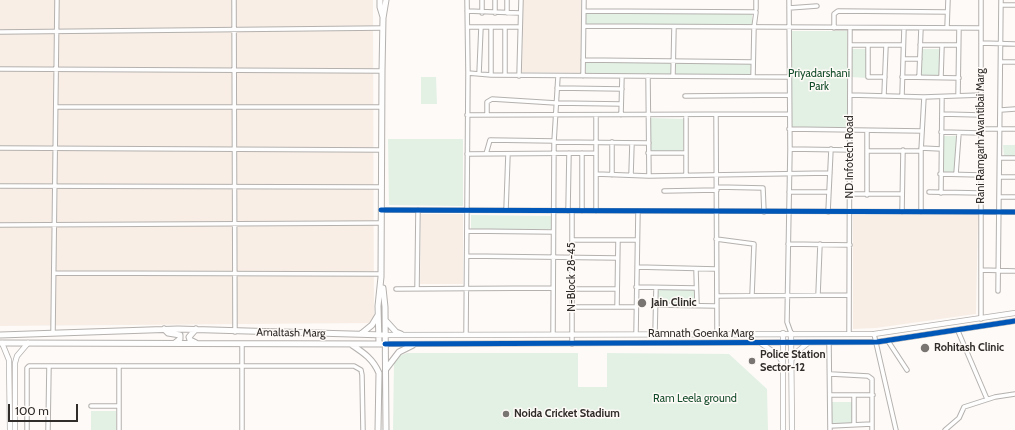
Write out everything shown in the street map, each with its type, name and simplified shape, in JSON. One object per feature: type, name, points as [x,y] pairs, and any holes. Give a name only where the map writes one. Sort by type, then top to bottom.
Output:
[{"type":"main road","points":[[380,0],[383,18]]},
{"type":"main road","points":[[379,344],[378,315],[381,275],[383,18],[386,0]]},
{"type":"main road","points":[[381,275],[385,320],[386,430]]},
{"type":"main road","points":[[360,335],[372,325],[378,315]]},
{"type":"main road","points":[[385,320],[396,332],[401,334]]},
{"type":"main road","name":"Amaltash Marg","points":[[164,329],[168,333],[180,335],[180,339],[173,344]]},
{"type":"main road","name":"Amaltash Marg","points":[[0,335],[164,329],[360,335],[385,334]]},
{"type":"main road","points":[[196,329],[189,337],[190,340],[197,344]]},
{"type":"main road","name":"Amaltash Marg","points":[[1,343],[119,346],[173,344],[385,344]]},
{"type":"main road","points":[[351,344],[368,356],[376,365],[379,373],[378,430]]},
{"type":"main road","points":[[386,371],[399,352],[413,345]]},
{"type":"street","points":[[53,333],[57,0]]},
{"type":"street","points":[[234,0],[234,332]]},
{"type":"street","points":[[466,334],[468,73],[467,0]]},
{"type":"street","points":[[482,0],[482,13]]},
{"type":"street","points":[[495,0],[495,13]]},
{"type":"street","points":[[506,13],[507,0]]},
{"type":"street","points":[[519,76],[520,0]]},
{"type":"street","points":[[583,76],[584,0]]},
{"type":"street","points":[[756,0],[756,9]]},
{"type":"street","points":[[789,0],[790,174],[788,212],[787,325],[791,333],[792,343],[792,430]]},
{"type":"street","points":[[947,28],[948,0]]},
{"type":"street","name":"Rani Ramgarh Avantibai Marg","points":[[981,0],[981,320]]},
{"type":"street","points":[[998,291],[1001,0]]},
{"type":"street","points":[[1000,6],[1015,5]]},
{"type":"street","points":[[789,8],[817,6]]},
{"type":"street","points":[[467,11],[482,13],[520,13]]},
{"type":"street","points":[[584,11],[756,12],[754,27],[753,77]]},
{"type":"street","points":[[834,28],[834,14],[838,11],[947,12]]},
{"type":"street","points":[[584,26],[981,28]]},
{"type":"street","points":[[468,27],[520,27]]},
{"type":"street","points":[[479,74],[481,27]]},
{"type":"street","points":[[491,27],[491,75]]},
{"type":"street","points":[[505,27],[505,76]]},
{"type":"street","points":[[673,76],[674,27]]},
{"type":"street","points":[[0,32],[383,28]]},
{"type":"street","name":"ND Infotech Road","points":[[849,334],[850,28]]},
{"type":"street","points":[[902,96],[904,28]]},
{"type":"street","points":[[919,77],[921,28]]},
{"type":"street","points":[[958,96],[959,28]]},
{"type":"street","points":[[981,43],[1015,44]]},
{"type":"street","points":[[850,46],[903,45]]},
{"type":"street","points":[[920,45],[958,45]]},
{"type":"street","points":[[868,46],[868,77],[885,77]]},
{"type":"street","points":[[884,95],[886,46]]},
{"type":"street","points":[[941,77],[942,46]]},
{"type":"street","points":[[903,58],[920,59]]},
{"type":"street","points":[[584,60],[753,62]]},
{"type":"street","points":[[1001,62],[1015,62]]},
{"type":"street","points":[[0,69],[382,71]]},
{"type":"street","points":[[468,73],[505,76],[789,77]]},
{"type":"street","points":[[552,334],[554,141],[558,76]]},
{"type":"street","points":[[621,116],[622,76]]},
{"type":"street","points":[[648,76],[649,176]]},
{"type":"street","points":[[902,77],[959,78]]},
{"type":"street","points":[[557,88],[622,89]]},
{"type":"street","points":[[684,96],[789,95]]},
{"type":"street","points":[[850,95],[942,97],[981,95]]},
{"type":"street","points":[[921,212],[921,149],[924,97]]},
{"type":"street","points":[[940,192],[942,97]]},
{"type":"street","points":[[487,114],[487,102],[492,99],[556,103],[621,104]]},
{"type":"street","points":[[56,107],[382,107]]},
{"type":"street","points":[[1001,110],[1015,109]]},
{"type":"street","points":[[467,115],[556,113],[621,116],[789,114]]},
{"type":"street","points":[[942,114],[981,115]]},
{"type":"street","points":[[596,115],[596,211]]},
{"type":"street","points":[[686,115],[686,175]]},
{"type":"street","points":[[716,115],[717,334]]},
{"type":"street","points":[[789,129],[922,131]]},
{"type":"street","points":[[941,132],[959,133],[1000,129],[1015,130]]},
{"type":"street","points":[[867,131],[867,194]]},
{"type":"street","points":[[956,174],[959,133]]},
{"type":"street","points":[[486,154],[488,141],[492,139],[596,143],[649,143]]},
{"type":"street","points":[[612,142],[612,175]]},
{"type":"street","points":[[631,175],[632,143]]},
{"type":"street","points":[[0,148],[382,150]]},
{"type":"street","points":[[790,149],[850,150]]},
{"type":"street","points":[[828,212],[831,149]]},
{"type":"street","points":[[867,151],[941,149]]},
{"type":"street","points":[[902,212],[903,150]]},
{"type":"street","name":"N-Block 28-45","points":[[569,153],[572,240],[572,344]]},
{"type":"street","points":[[582,153],[582,211]]},
{"type":"street","points":[[467,154],[596,153]]},
{"type":"street","points":[[648,153],[686,153]]},
{"type":"street","points":[[506,210],[508,154]]},
{"type":"street","points":[[1000,158],[1015,158]]},
{"type":"street","points":[[596,174],[649,176],[830,173]]},
{"type":"street","points":[[940,174],[981,175]]},
{"type":"street","points":[[1000,177],[1015,177]]},
{"type":"street","points":[[0,186],[381,187]]},
{"type":"street","points":[[664,191],[763,188],[764,212]]},
{"type":"street","points":[[789,192],[829,192]]},
{"type":"street","points":[[929,192],[981,193]]},
{"type":"street","points":[[850,194],[902,194]]},
{"type":"street","points":[[1000,197],[1015,197]]},
{"type":"street","points":[[381,210],[1015,212]]},
{"type":"street","points":[[417,288],[418,210]]},
{"type":"street","points":[[636,334],[638,211]]},
{"type":"street","points":[[0,225],[381,224]]},
{"type":"street","points":[[467,231],[553,232]]},
{"type":"street","points":[[716,239],[754,244],[752,295]]},
{"type":"street","points":[[572,240],[637,240]]},
{"type":"street","points":[[617,308],[618,240]]},
{"type":"street","points":[[788,244],[850,244]]},
{"type":"street","points":[[818,295],[820,244]]},
{"type":"street","points":[[467,256],[617,258]]},
{"type":"street","points":[[637,267],[696,270],[716,269]]},
{"type":"street","points":[[696,270],[697,306]]},
{"type":"street","points":[[981,270],[1015,271]]},
{"type":"street","points":[[54,273],[381,275]]},
{"type":"street","points":[[636,287],[696,288]]},
{"type":"street","points":[[396,289],[553,288]]},
{"type":"street","points":[[655,334],[656,288]]},
{"type":"street","points":[[572,289],[617,289]]},
{"type":"street","points":[[717,296],[849,295]]},
{"type":"street","points":[[655,305],[716,306]]},
{"type":"street","points":[[572,307],[636,308]]},
{"type":"street","name":"Ramnath Goenka Marg","points":[[385,334],[874,334],[981,320],[1015,313]]},
{"type":"street","name":"Ramnath Goenka Marg","points":[[385,344],[829,344],[888,341],[1015,321]]},
{"type":"street","points":[[783,430],[783,333],[787,325]]},
{"type":"street","points":[[958,331],[987,399]]},
{"type":"street","points":[[874,334],[896,430]]},
{"type":"street","points":[[888,341],[907,370]]},
{"type":"street","points":[[1,343],[8,357],[15,430]]},
{"type":"street","points":[[10,430],[17,358],[28,343]]},
{"type":"street","points":[[761,343],[778,355],[783,363]]},
{"type":"street","points":[[792,359],[798,351],[808,343]]},
{"type":"street","points":[[242,344],[242,430]]},
{"type":"street","points":[[829,344],[831,374],[830,428],[854,424],[872,424]]},
{"type":"street","points":[[8,357],[13,360],[17,358]]},
{"type":"street","points":[[27,430],[27,368],[29,366],[354,366],[359,367],[362,375],[362,430]]},
{"type":"street","points":[[48,430],[49,366]]},
{"type":"street","points":[[119,366],[119,430]]},
{"type":"street","points":[[831,374],[871,377],[873,395],[872,430]]},
{"type":"street","points":[[945,430],[959,418],[964,406],[987,399],[1015,394]]},
{"type":"street","points":[[830,395],[873,395]]},
{"type":"street","points":[[854,395],[854,424]]},
{"type":"street","points":[[91,406],[119,406]]},
{"type":"shaded area","points":[[0,0],[373,0],[374,323],[0,326]]},
{"type":"shaded area","points":[[523,0],[581,0],[581,73],[522,72]]},
{"type":"shaded area","points":[[421,214],[463,214],[463,284],[420,284]]},
{"type":"shaded area","points":[[853,215],[978,215],[976,314],[876,328],[853,329]]},
{"type":"green space","points":[[586,13],[752,14],[752,25],[586,24]]},
{"type":"green space","name":"Priyadarshani Park","points":[[792,31],[847,31],[847,131],[791,127]]},
{"type":"green space","points":[[851,49],[867,49],[867,78],[851,77]]},
{"type":"green space","points":[[922,49],[940,49],[939,78],[921,78]]},
{"type":"green space","points":[[586,63],[671,63],[671,74],[586,74]]},
{"type":"green space","points":[[676,63],[752,64],[752,75],[676,74]]},
{"type":"green space","points":[[421,77],[436,77],[437,104],[421,104]]},
{"type":"green space","points":[[651,118],[684,119],[683,151],[651,151]]},
{"type":"green space","points":[[942,136],[958,136],[957,176],[941,176]]},
{"type":"green space","points":[[388,139],[463,139],[463,206],[389,205]]},
{"type":"green space","points":[[1003,145],[1015,145],[1015,156],[1004,156]]},
{"type":"green space","points":[[471,215],[551,216],[551,229],[471,229]]},
{"type":"green space","points":[[657,290],[694,290],[694,304],[657,304]]},
{"type":"green space","name":"Ram Leela ground","points":[[407,353],[578,353],[578,387],[607,387],[607,353],[729,354],[767,389],[768,430],[393,430],[394,362],[399,356]]},
{"type":"green space","points":[[831,402],[852,402],[852,425],[831,425]]},
{"type":"green space","points":[[91,411],[116,411],[116,430],[91,430]]},
{"type":"cycle path","points":[[381,210],[1015,212]]},
{"type":"cycle path","points":[[385,344],[877,342],[1015,321]]},
{"type":"place","name":"Jain Clinic","points":[[642,303]]},
{"type":"place","name":"Rohitash Clinic","points":[[925,348]]},
{"type":"place","name":"Police Station Sector-12","points":[[752,361]]},
{"type":"place","name":"Noida Cricket Stadium","points":[[506,414]]}]
